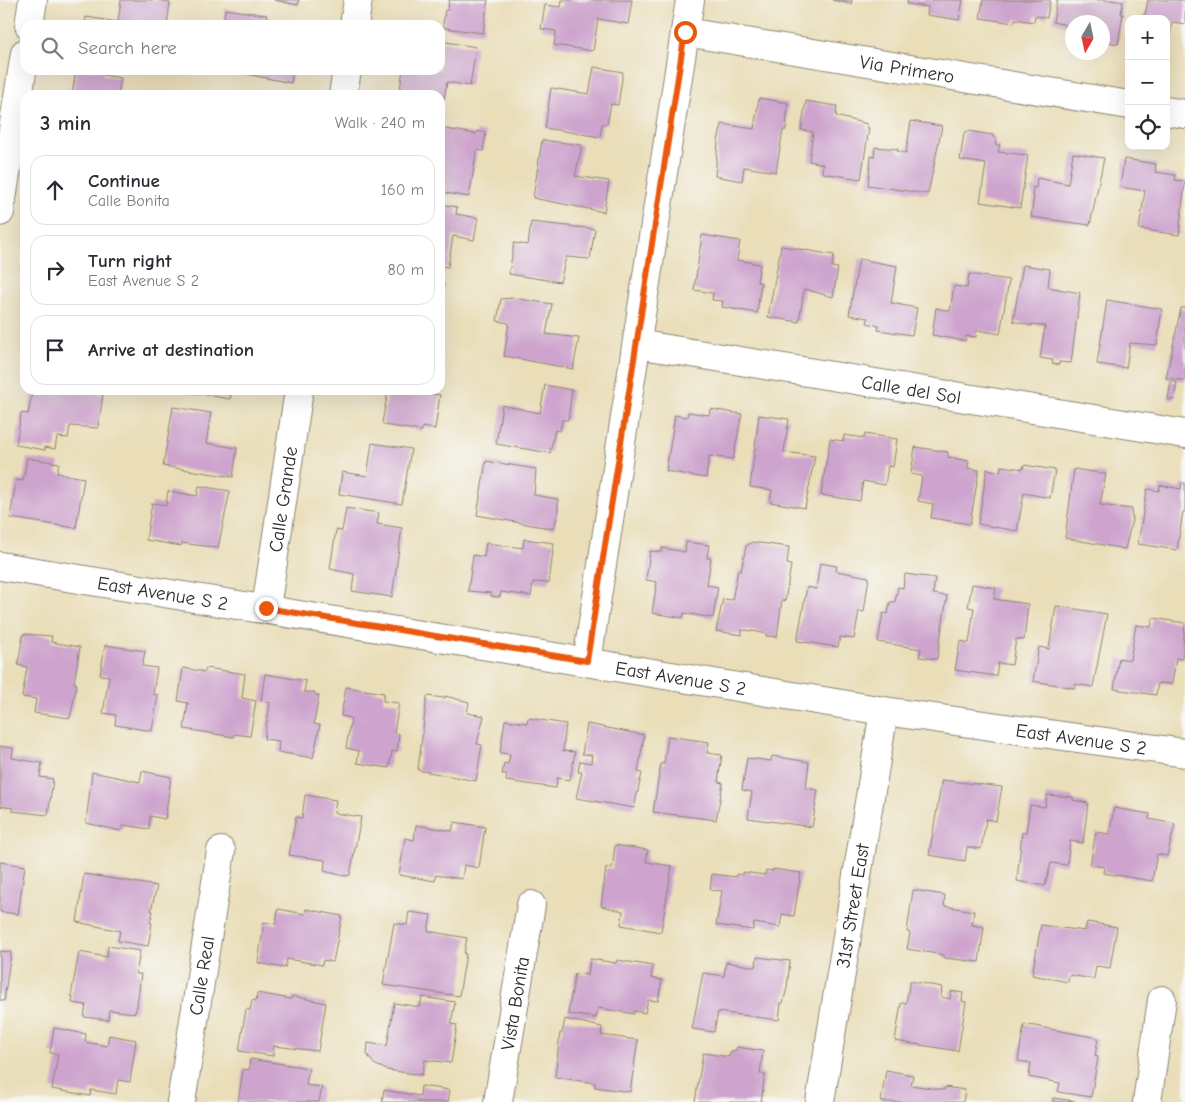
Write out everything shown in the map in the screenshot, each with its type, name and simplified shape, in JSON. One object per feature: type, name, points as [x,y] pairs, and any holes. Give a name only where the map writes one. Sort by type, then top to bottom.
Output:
[{"type":"street","points":[[30,20],[33,0]]},
{"type":"street","points":[[355,20],[358,0]]},
{"type":"street","points":[[587,661],[690,0]]},
{"type":"street","name":"Via Primero","points":[[685,32],[1125,104]]},
{"type":"street","points":[[0,212],[22,75]]},
{"type":"street","points":[[344,90],[346,75]]},
{"type":"street","points":[[1170,112],[1185,114]]},
{"type":"street","name":"Calle del Sol","points":[[637,344],[1185,434]]},
{"type":"street","name":"Calle Grande","points":[[266,608],[298,395]]},
{"type":"street","name":"East Avenue S 2","points":[[0,566],[266,608],[884,711],[1185,753]]},
{"type":"street","name":"31st Street East","points":[[820,1102],[884,711]]},
{"type":"street","name":"Calle Real","points":[[181,1102],[221,851]]},
{"type":"street","name":"Vista Bonita","points":[[498,1102],[531,905]]},
{"type":"street","points":[[1147,1102],[1162,1000]]},
{"type":"building","points":[[121,0],[158,0],[170,3],[168,20],[118,20]]},
{"type":"building","points":[[274,0],[299,0],[298,5]]},
{"type":"building","points":[[449,0],[488,0],[483,33],[445,28],[445,10],[448,10]]},
{"type":"building","points":[[562,0],[632,0],[628,24],[598,19],[593,51],[554,45],[556,31],[541,29],[545,5],[561,7]]},
{"type":"building","points":[[832,0],[852,0],[851,4]]},
{"type":"building","points":[[908,0],[963,0],[959,20],[927,15],[928,7],[907,4]]},
{"type":"building","points":[[983,0],[1050,0],[1047,18],[1035,16],[1034,22],[1015,19],[1014,23],[980,18]]},
{"type":"building","points":[[1057,0],[1111,0],[1123,2],[1118,44],[1110,42],[1110,15],[1065,15],[1065,25],[1053,22]]},
{"type":"building","points":[[1148,0],[1185,0],[1185,24],[1172,22],[1170,36],[1170,15],[1145,15]]},
{"type":"building","points":[[225,9],[267,15],[266,18],[270,19],[270,20],[224,20]]},
{"type":"building","points":[[86,17],[105,20],[86,20]]},
{"type":"building","points":[[445,42],[476,47],[470,86],[447,82],[445,93],[445,90],[400,90],[402,75],[445,75]]},
{"type":"building","points":[[594,67],[623,72],[618,105],[611,104],[607,124],[602,124],[600,137],[545,128],[551,88],[589,94]]},
{"type":"building","points":[[75,75],[103,75],[121,78],[119,90],[73,90]]},
{"type":"building","points":[[251,75],[292,75],[291,83]]},
{"type":"building","points":[[759,98],[788,103],[786,130],[783,130],[776,172],[744,167],[742,181],[715,176],[718,141],[722,124],[754,129]]},
{"type":"building","points":[[806,101],[837,106],[836,116],[867,124],[867,128],[869,128],[861,179],[822,173],[823,164],[809,161],[813,132],[801,130]]},
{"type":"building","points":[[911,121],[942,126],[928,194],[868,185],[871,156],[874,157],[875,147],[898,149],[897,151],[906,153]]},
{"type":"building","points":[[445,129],[476,134],[477,131],[486,133],[483,151],[477,150],[469,197],[445,193]]},
{"type":"building","points":[[968,131],[993,135],[996,138],[995,145],[1000,145],[998,152],[1028,155],[1020,208],[980,202],[986,164],[960,160],[964,133]]},
{"type":"building","points":[[542,140],[582,145],[575,176],[609,181],[604,212],[533,198]]},
{"type":"building","points":[[1073,153],[1104,158],[1090,225],[1031,217],[1034,196],[1032,195],[1033,187],[1036,188],[1037,178],[1068,184]]},
{"type":"building","points":[[1124,159],[1156,164],[1155,172],[1176,175],[1175,180],[1185,181],[1179,235],[1139,229],[1145,191],[1120,187]]},
{"type":"building","points":[[445,205],[457,207],[456,214],[478,218],[474,240],[453,236],[448,267],[445,267]]},
{"type":"building","points":[[531,222],[595,229],[590,259],[566,257],[560,282],[509,274],[514,243],[528,245]]},
{"type":"building","points":[[702,235],[740,241],[737,260],[760,264],[757,282],[761,283],[757,313],[722,307],[723,301],[712,300],[713,293],[694,290]]},
{"type":"building","points":[[781,246],[834,255],[832,267],[838,268],[833,297],[804,289],[799,322],[768,317]]},
{"type":"building","points":[[859,259],[897,266],[891,303],[917,308],[912,335],[878,330],[879,326],[867,323],[868,318],[849,315]]},
{"type":"building","points":[[1023,265],[1050,269],[1048,287],[1080,293],[1071,363],[1059,362],[1059,365],[1052,363],[1053,360],[1040,358],[1045,326],[1032,324],[1032,326],[1013,321]]},
{"type":"building","points":[[969,274],[1009,280],[1000,334],[977,330],[976,337],[966,336],[965,341],[932,335],[936,308],[950,311],[954,286],[967,288]]},
{"type":"building","points":[[513,298],[552,304],[546,334],[579,338],[573,369],[504,356],[509,323],[497,321],[501,299]]},
{"type":"building","points":[[1107,300],[1162,309],[1157,345],[1130,343],[1126,368],[1097,364]]},
{"type":"building","points":[[1181,308],[1185,308],[1185,381],[1166,378]]},
{"type":"building","points":[[1171,381],[1177,382],[1174,400],[1168,399]]},
{"type":"building","points":[[545,385],[572,390],[568,420],[562,420],[560,431],[555,430],[550,453],[496,444],[502,405],[540,413]]},
{"type":"building","points":[[32,395],[103,395],[98,428],[70,426],[68,438],[57,437],[55,449],[45,447],[45,450],[16,445],[21,413],[28,414]]},
{"type":"building","points":[[206,395],[231,395],[230,399]]},
{"type":"building","points":[[387,395],[440,395],[435,429],[422,427],[422,431],[384,425],[382,422]]},
{"type":"building","points":[[173,407],[211,413],[206,443],[237,448],[233,477],[163,466]]},
{"type":"building","points":[[710,409],[742,414],[733,459],[709,456],[706,478],[666,471],[675,415],[687,417],[688,412],[709,415]]},
{"type":"building","points":[[759,415],[789,419],[784,452],[815,456],[805,508],[770,502],[772,490],[750,487]]},
{"type":"building","points":[[865,434],[897,439],[893,467],[888,466],[885,485],[863,481],[860,501],[821,495],[830,439],[843,441],[844,435],[864,438]]},
{"type":"building","points":[[372,443],[411,449],[402,504],[339,494],[342,472],[367,476]]},
{"type":"building","points":[[915,447],[948,452],[948,457],[969,461],[968,468],[979,470],[970,524],[931,518],[933,504],[918,501],[922,476],[911,474]]},
{"type":"building","points":[[27,458],[59,463],[57,473],[84,478],[76,528],[10,518],[16,480],[23,481]]},
{"type":"building","points":[[486,461],[536,469],[534,495],[558,499],[558,512],[554,529],[477,515]]},
{"type":"building","points":[[1024,465],[1055,470],[1050,498],[1024,493],[1017,531],[978,524],[987,469],[1000,472],[1001,466],[1023,469]]},
{"type":"building","points":[[1074,469],[1106,474],[1100,505],[1132,509],[1131,516],[1133,516],[1125,549],[1065,538]]},
{"type":"building","points":[[1182,483],[1185,483],[1185,512],[1183,512],[1177,550],[1138,544],[1147,489],[1159,491],[1160,485],[1181,489]]},
{"type":"building","points":[[199,486],[230,491],[218,548],[182,543],[181,546],[146,540],[152,503],[166,505],[168,491],[197,496]]},
{"type":"building","points":[[346,508],[379,513],[377,524],[402,528],[392,597],[352,591],[354,574],[330,569],[336,530],[342,531]]},
{"type":"building","points":[[524,539],[554,543],[549,583],[533,582],[531,596],[501,592],[500,597],[491,596],[491,593],[468,591],[473,555],[484,557],[486,543],[523,548]]},
{"type":"building","points":[[686,542],[709,545],[707,558],[711,558],[707,585],[718,587],[713,618],[684,613],[683,618],[652,613],[657,582],[646,580],[650,551],[662,552],[662,548],[685,552]]},
{"type":"building","points":[[752,542],[789,547],[787,564],[791,565],[785,601],[782,600],[777,637],[766,636],[767,634],[753,631],[742,630],[742,635],[716,631],[723,599],[732,600],[738,570],[741,571],[746,546]]},
{"type":"building","points":[[820,563],[837,566],[836,571],[869,577],[864,612],[859,611],[854,639],[840,637],[838,647],[797,641],[807,587],[816,589]]},
{"type":"building","points":[[905,574],[935,578],[933,594],[947,596],[937,659],[919,657],[921,649],[878,642],[883,613],[888,614],[890,602],[895,602],[898,587],[903,588]]},
{"type":"building","points":[[972,584],[996,588],[994,599],[1028,604],[1024,640],[1016,639],[1012,665],[998,663],[996,676],[955,670],[960,641],[969,643],[974,608],[968,607]]},
{"type":"building","points":[[1056,606],[1107,614],[1093,687],[1075,684],[1075,688],[1033,681],[1039,647],[1049,649]]},
{"type":"building","points":[[1153,618],[1185,623],[1182,659],[1176,658],[1172,684],[1158,683],[1156,695],[1114,689],[1119,658],[1130,660],[1136,625],[1151,627]]},
{"type":"building","points":[[23,634],[52,636],[51,642],[80,647],[74,683],[77,684],[70,718],[34,713],[36,699],[22,697],[27,667],[18,665]]},
{"type":"building","points":[[105,645],[145,651],[142,666],[157,668],[153,694],[158,695],[152,731],[115,725],[116,715],[103,713],[109,676],[100,675]]},
{"type":"building","points":[[183,668],[205,672],[206,668],[245,674],[242,698],[256,701],[250,736],[234,734],[234,737],[184,729],[188,703],[178,701]]},
{"type":"building","points":[[265,674],[306,681],[304,692],[315,692],[315,695],[319,695],[314,724],[320,725],[313,758],[278,752],[279,741],[264,739],[270,703],[261,701]]},
{"type":"building","points":[[346,687],[384,693],[383,701],[399,703],[394,733],[399,734],[397,752],[392,751],[389,768],[357,763],[359,751],[346,748],[351,718],[341,716]]},
{"type":"building","points":[[427,696],[445,698],[445,696],[469,702],[467,713],[484,716],[477,744],[482,745],[476,781],[418,770]]},
{"type":"building","points":[[528,718],[566,724],[563,751],[575,752],[570,780],[557,778],[556,788],[506,781],[507,774],[502,774],[504,763],[508,764],[510,754],[500,753],[505,720],[527,723]]},
{"type":"building","points":[[587,724],[644,735],[638,772],[642,773],[634,808],[576,798],[582,772],[578,772],[580,761],[591,763],[592,755],[582,754]]},
{"type":"building","points":[[668,736],[709,742],[707,753],[722,755],[718,782],[723,783],[716,820],[653,812],[661,763],[664,764]]},
{"type":"building","points":[[0,746],[13,748],[12,758],[42,763],[40,777],[53,779],[48,815],[12,811],[13,808],[0,806]]},
{"type":"building","points":[[772,756],[809,762],[806,788],[818,790],[812,827],[748,818],[752,792],[742,790],[747,758],[771,761]]},
{"type":"building","points":[[142,771],[171,777],[165,819],[150,816],[149,829],[124,825],[121,831],[86,823],[92,772],[140,782]]},
{"type":"building","points":[[942,780],[1002,787],[996,821],[986,819],[981,849],[967,847],[965,861],[929,855]]},
{"type":"building","points":[[305,795],[336,800],[334,813],[361,817],[350,875],[345,876],[324,871],[325,860],[289,855],[296,817],[302,818]]},
{"type":"building","points":[[1047,795],[1073,797],[1073,800],[1088,803],[1083,843],[1070,841],[1067,865],[1051,863],[1045,886],[1017,881],[1022,832],[1026,833],[1030,805],[1045,807]]},
{"type":"building","points":[[1114,808],[1150,814],[1149,819],[1175,824],[1167,856],[1157,854],[1152,881],[1103,873],[1104,867],[1090,865],[1096,832],[1109,834]]},
{"type":"building","points":[[454,822],[485,827],[479,868],[464,865],[462,879],[436,875],[435,881],[399,875],[405,838],[414,840],[416,825],[452,831]]},
{"type":"building","points":[[615,845],[648,850],[646,862],[672,866],[661,932],[621,925],[623,911],[601,906],[606,868],[612,869]]},
{"type":"building","points":[[0,862],[25,866],[18,914],[0,912]]},
{"type":"building","points":[[773,869],[801,873],[794,916],[782,914],[780,927],[754,923],[753,930],[716,925],[722,891],[710,890],[712,874],[736,877],[736,874],[743,875],[743,872],[765,875],[766,870],[773,871]]},
{"type":"building","points":[[84,874],[157,886],[151,911],[153,911],[150,923],[152,923],[148,946],[118,941],[120,931],[77,922]]},
{"type":"building","points":[[913,890],[945,895],[944,906],[974,911],[972,925],[984,927],[979,962],[944,958],[944,955],[907,949],[910,933],[907,932]]},
{"type":"building","points":[[278,909],[305,914],[306,909],[342,916],[333,962],[323,960],[322,965],[287,959],[285,968],[258,963],[264,922],[276,924]]},
{"type":"building","points":[[409,912],[431,915],[428,931],[467,938],[459,996],[383,985],[394,923],[407,925]]},
{"type":"building","points":[[1087,922],[1117,927],[1110,968],[1096,966],[1094,979],[1069,975],[1068,982],[1032,975],[1041,925],[1085,931]]},
{"type":"building","points":[[108,946],[140,951],[136,974],[141,974],[135,1013],[109,1010],[108,1020],[84,1017],[86,1005],[72,1003],[73,996],[71,996],[79,952],[107,957]]},
{"type":"building","points":[[0,951],[11,952],[4,1001],[0,1000]]},
{"type":"building","points":[[757,957],[790,961],[787,988],[783,1003],[781,1003],[779,1020],[718,1012],[714,1032],[692,1029],[703,973],[724,976],[726,962],[756,967]]},
{"type":"building","points":[[590,959],[616,963],[617,960],[653,966],[651,978],[662,980],[658,1001],[648,1000],[645,1013],[634,1011],[634,1014],[598,1008],[596,1018],[568,1014],[575,973],[588,975]]},
{"type":"building","points":[[910,981],[942,987],[941,997],[950,999],[951,991],[963,993],[962,1001],[966,1002],[958,1051],[895,1041],[901,1003],[906,1003]]},
{"type":"building","points":[[257,993],[291,999],[292,996],[326,1003],[318,1051],[274,1046],[273,1056],[239,1051],[246,1009],[250,1010],[252,1000],[256,1001]]},
{"type":"building","points":[[422,997],[455,1002],[451,1024],[457,1025],[451,1063],[425,1060],[422,1075],[387,1070],[374,1064],[367,1054],[368,1043],[387,1046],[394,1003],[420,1007]]},
{"type":"building","points":[[565,1019],[602,1027],[601,1035],[638,1040],[630,1092],[595,1087],[595,1083],[555,1077],[560,1033],[562,1033]]},
{"type":"building","points":[[1024,1024],[1098,1038],[1095,1056],[1098,1057],[1091,1097],[1058,1092],[1060,1083],[1029,1077],[1031,1063],[1018,1061]]},
{"type":"building","points":[[54,1028],[86,1034],[85,1042],[107,1046],[109,1035],[136,1040],[130,1082],[118,1080],[116,1094],[91,1090],[90,1096],[52,1089],[58,1054],[50,1053]]},
{"type":"building","points":[[737,1047],[763,1051],[760,1074],[765,1074],[761,1102],[695,1102],[703,1053],[729,1057],[730,1052],[736,1050]]},
{"type":"building","points":[[250,1059],[309,1068],[306,1085],[322,1087],[319,1102],[238,1102],[243,1069],[249,1070]]},
{"type":"building","points":[[886,1070],[913,1075],[911,1085],[944,1090],[945,1087],[965,1090],[963,1102],[881,1102]]},
{"type":"building","points":[[421,1086],[450,1090],[448,1102],[382,1102],[384,1090],[420,1096]]},
{"type":"building","points":[[1053,1098],[1075,1101],[1075,1102],[1053,1102]]},
{"type":"route","points":[[266,608],[587,661],[685,32]]}]
